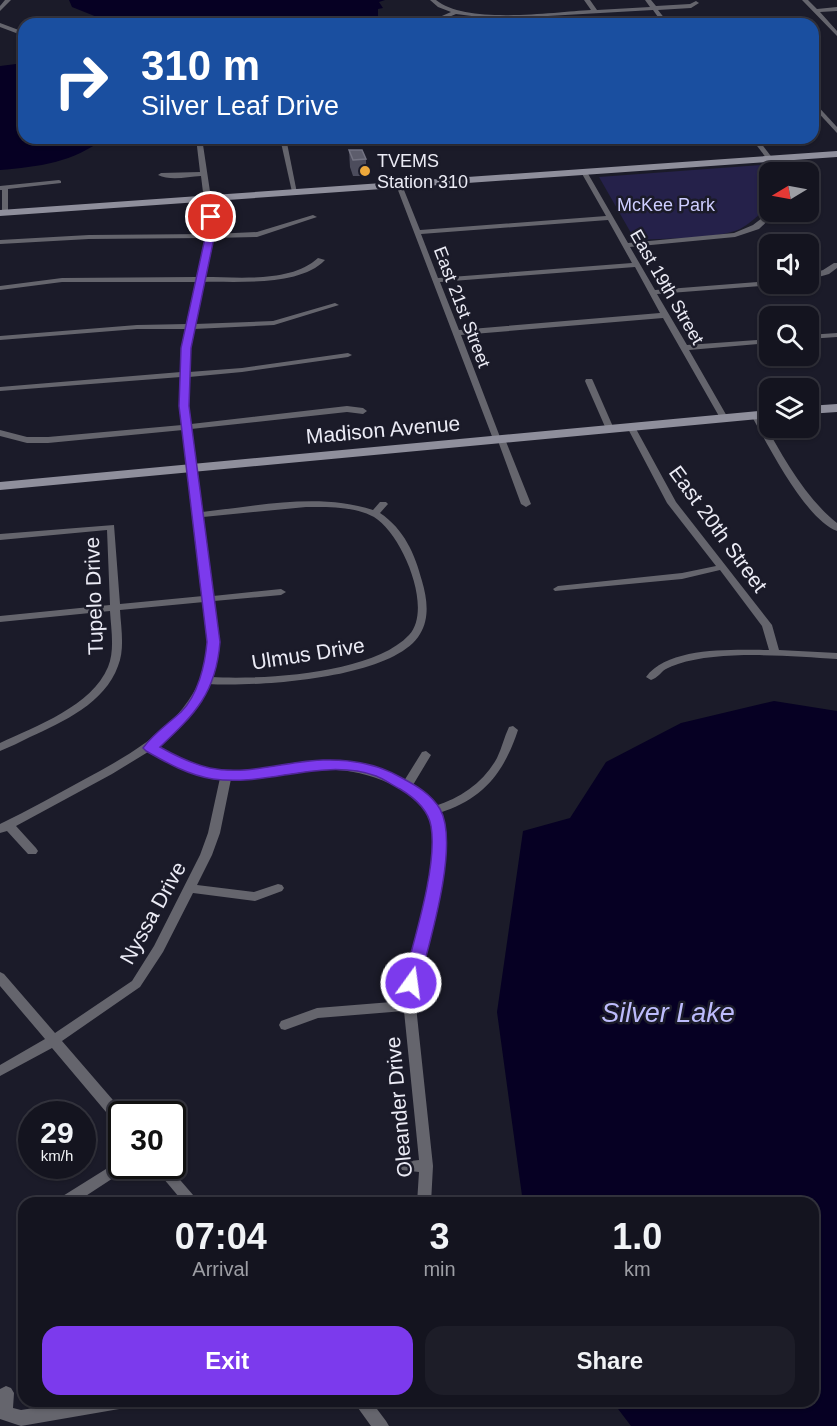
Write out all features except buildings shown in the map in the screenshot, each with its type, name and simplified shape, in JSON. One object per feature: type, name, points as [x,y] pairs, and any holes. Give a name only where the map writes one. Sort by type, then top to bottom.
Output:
[{"type":"street","points":[[0,9],[8,0]]},
{"type":"street","points":[[433,0],[455,12],[500,17],[691,6],[696,3]]},
{"type":"street","points":[[587,0],[595,11]]},
{"type":"street","points":[[648,0],[662,18]]},
{"type":"street","points":[[805,0],[837,34]]},
{"type":"street","points":[[815,11],[837,9]]},
{"type":"street","points":[[442,18],[455,12]]},
{"type":"street","points":[[819,24],[827,24]]},
{"type":"street","points":[[0,25],[18,32]]},
{"type":"street","points":[[819,110],[837,131]]},
{"type":"street","points":[[32,851],[4,827],[150,748],[189,712],[206,680],[212,661],[214,642],[184,406],[186,348],[210,238],[211,217],[200,144]]},
{"type":"street","points":[[284,144],[295,192]]},
{"type":"street","points":[[759,144],[772,162]]},
{"type":"street","points":[[59,182],[3,188],[3,213],[837,154]]},
{"type":"street","name":"East 19th Street","points":[[584,172],[724,418]]},
{"type":"street","points":[[161,175],[205,174]]},
{"type":"street","name":"East 21st Street","points":[[399,185],[526,504]]},
{"type":"street","points":[[0,242],[89,237],[255,236],[276,230],[297,220],[313,217]]},
{"type":"street","points":[[417,232],[610,219]]},
{"type":"street","points":[[625,244],[735,236],[762,222]]},
{"type":"street","points":[[0,288],[62,280],[238,280],[280,276],[316,267],[321,260]]},
{"type":"street","points":[[435,280],[637,265]]},
{"type":"street","points":[[819,274],[837,265]]},
{"type":"street","points":[[652,292],[759,284]]},
{"type":"street","points":[[0,338],[136,327],[274,323],[335,305]]},
{"type":"street","points":[[456,333],[666,315]]},
{"type":"street","points":[[819,336],[837,335]]},
{"type":"street","points":[[684,348],[759,342]]},
{"type":"street","points":[[0,388],[252,368],[348,355]]},
{"type":"street","points":[[589,381],[610,429]]},
{"type":"street","points":[[819,409],[837,408]]},
{"type":"street","points":[[0,434],[27,440],[48,440],[187,428],[347,409],[363,411]]},
{"type":"street","points":[[755,415],[799,487],[837,528]]},
{"type":"street","name":"Madison Avenue","points":[[0,486],[759,415]]},
{"type":"street","name":"East 20th Street","points":[[632,427],[672,503],[767,625],[775,652]]},
{"type":"street","points":[[199,515],[315,504],[341,506],[374,513],[383,504]]},
{"type":"street","name":"Ulmus Drive","points":[[206,680],[238,682],[338,672],[379,661],[408,643],[419,626],[421,596],[412,562],[404,543],[391,527],[374,513]]},
{"type":"street","name":"Tupelo Drive","points":[[0,537],[111,527],[117,656],[107,680],[75,709],[0,747]]},
{"type":"street","points":[[558,589],[682,576],[722,567]]},
{"type":"street","points":[[0,619],[281,592]]},
{"type":"street","points":[[651,677],[659,668],[687,659],[775,652],[837,656]]},
{"type":"street","points":[[150,748],[184,766],[212,774],[242,775],[324,765],[347,766],[381,772],[418,793],[434,812],[462,801],[485,784],[507,749],[513,730]]},
{"type":"street","points":[[407,786],[426,755]]},
{"type":"street","name":"Nyssa Drive","points":[[0,1071],[53,1041],[136,984],[159,949],[190,888],[214,833],[226,774]]},
{"type":"street","name":"Oleander Drive","points":[[424,1197],[426,1166],[410,1006],[411,983],[430,907],[440,846],[434,812]]},
{"type":"street","points":[[190,888],[255,897],[278,888]]},
{"type":"street","points":[[0,977],[108,1105]]},
{"type":"street","points":[[285,1025],[317,1013],[410,1006]]},
{"type":"street","points":[[407,1166],[426,1166]]},
{"type":"street","points":[[72,1197],[108,1174]]},
{"type":"street","points":[[172,1179],[188,1197]]},
{"type":"street","points":[[6,1393],[5,1413],[21,1418],[88,1407]]},
{"type":"street","points":[[366,1407],[381,1426]]},
{"type":"green space","name":"McKee Park","points":[[759,165],[759,214],[740,229],[729,233],[689,238],[635,240],[599,177]]},
{"type":"water","points":[[69,0],[385,0],[379,2],[383,8],[378,9],[376,18],[100,18],[72,7]]},
{"type":"water","points":[[18,64],[18,144],[96,144],[81,153],[55,162],[0,170],[0,66]]},
{"type":"water","name":"Silver Lake","points":[[774,701],[837,711],[837,1426],[631,1426],[617,1407],[819,1407],[819,1197],[522,1197],[497,1012],[523,831],[570,818],[606,762],[681,723]]},
{"type":"place","name":"TVEMS Station 310","points":[[365,171]]},
{"type":"route","points":[[211,217],[210,238],[186,348],[184,406],[214,642],[212,661],[199,696],[189,712],[150,748],[184,766],[212,774],[242,775],[324,765],[358,767],[381,772],[418,793],[434,812],[440,835],[440,846],[430,907],[411,983]]}]
